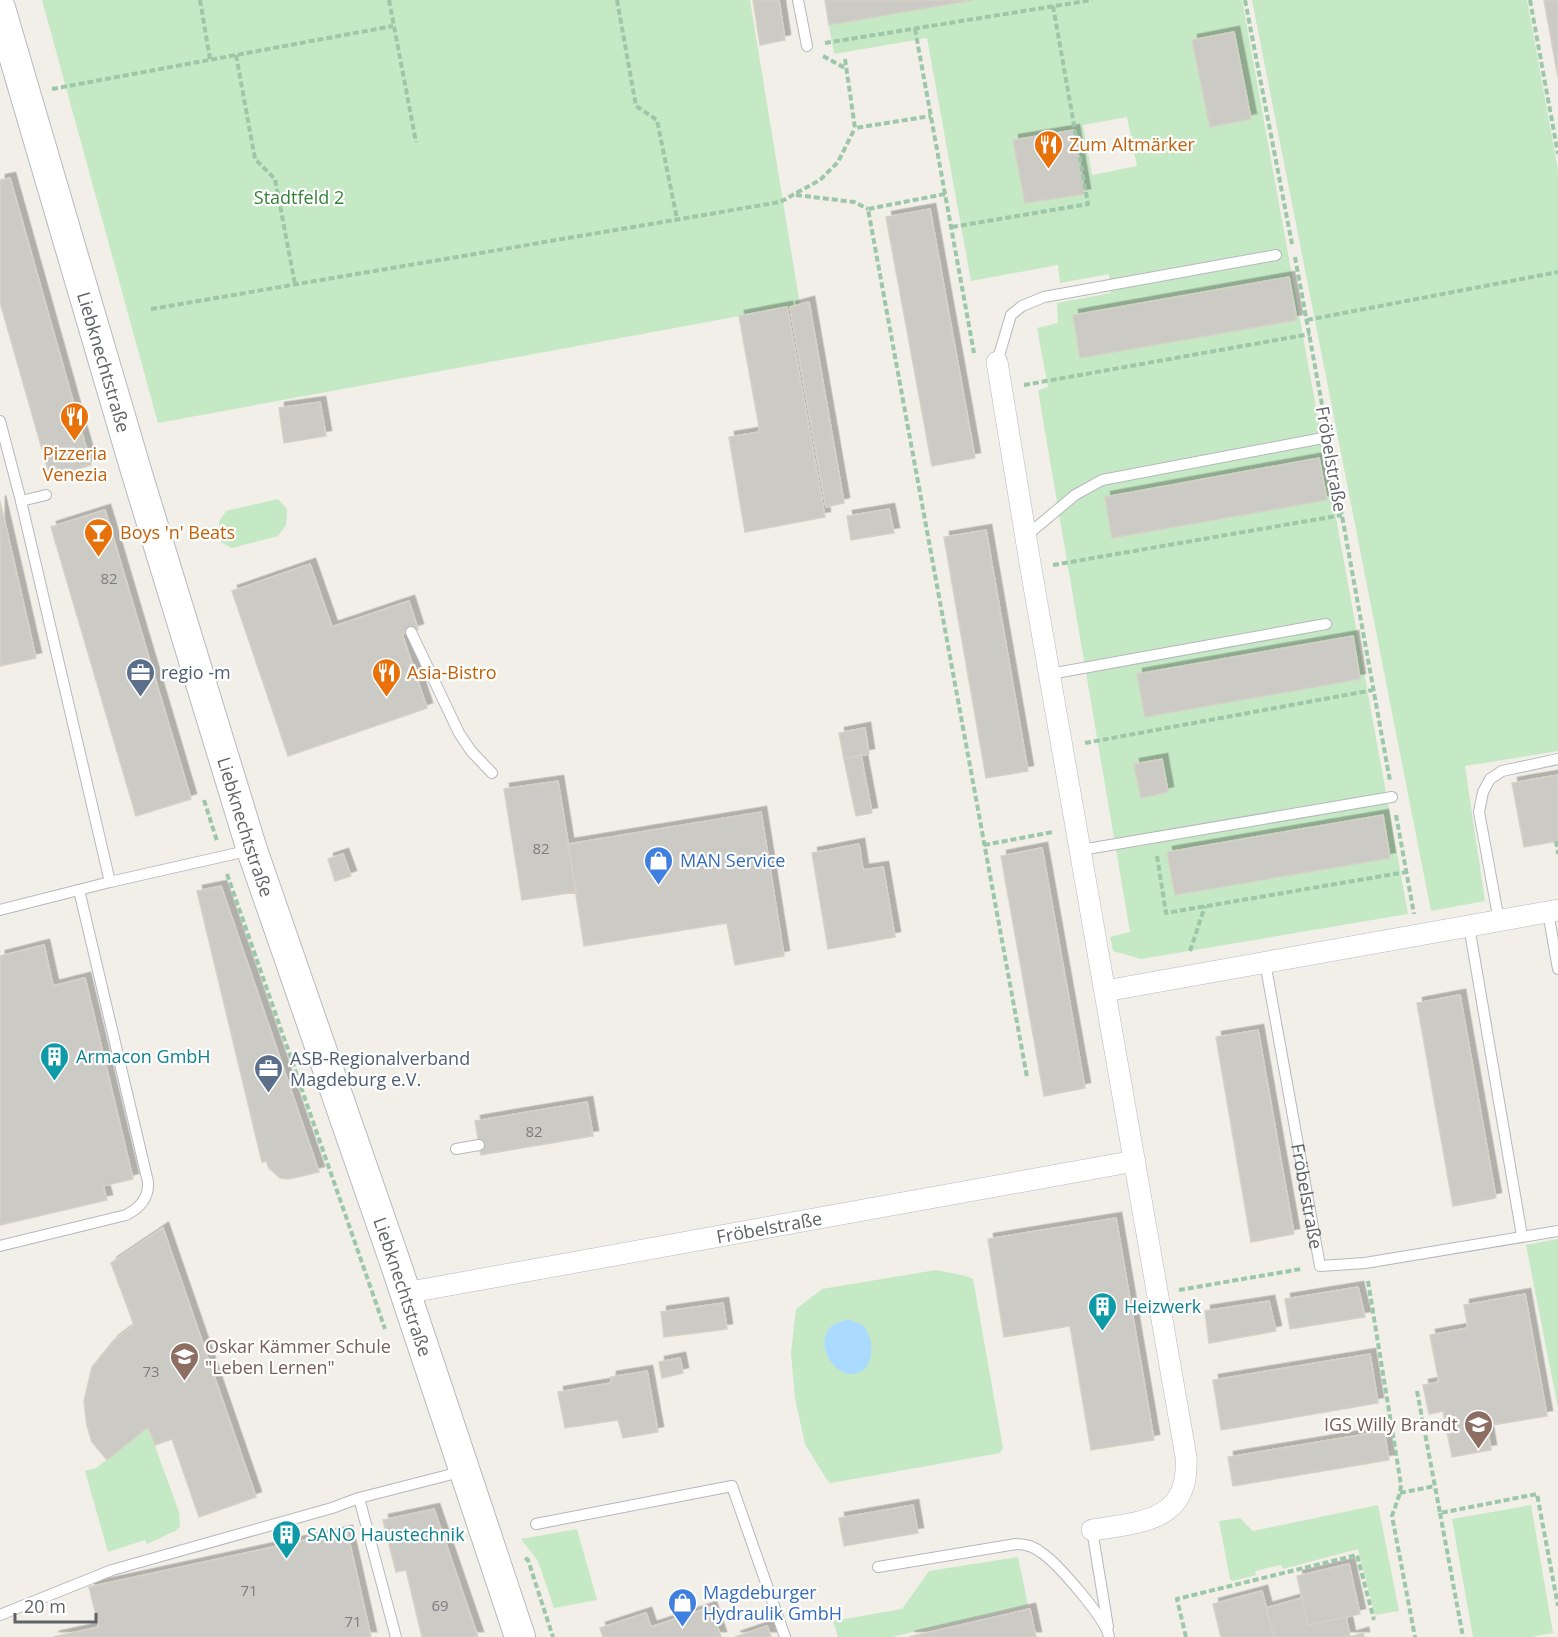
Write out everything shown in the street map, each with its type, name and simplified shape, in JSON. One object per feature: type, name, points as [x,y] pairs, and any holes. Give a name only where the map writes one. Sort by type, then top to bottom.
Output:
[{"type":"street","name":"Liebknechtstraße","points":[[0,8],[252,850],[405,1293],[520,1637]]},
{"type":"street","points":[[998,362],[1031,569],[1082,850],[1187,1467],[1185,1484],[1174,1505],[1156,1517],[1092,1530]]},
{"type":"street","points":[[1105,991],[1553,911]]},
{"type":"street","name":"Fröbelstraße","points":[[405,1293],[1135,1161]]},
{"type":"lane","points":[[798,0],[807,46]]},
{"type":"lane","points":[[998,362],[1011,315],[1022,306],[1044,297],[1276,255]]},
{"type":"lane","points":[[0,421],[21,501],[110,882]]},
{"type":"lane","points":[[1026,536],[1075,495],[1102,480],[1328,437]]},
{"type":"lane","points":[[21,501],[46,495]]},
{"type":"lane","points":[[1050,674],[1326,624]]},
{"type":"lane","points":[[411,632],[459,734],[471,751],[492,773]]},
{"type":"lane","points":[[1500,921],[1479,812],[1483,792],[1490,780],[1502,771],[1558,759]]},
{"type":"lane","points":[[1082,850],[1392,797]]},
{"type":"lane","points":[[0,910],[252,850]]},
{"type":"lane","points":[[0,1246],[122,1217],[138,1208],[148,1191],[148,1182],[79,890]]},
{"type":"lane","points":[[1553,911],[1558,969]]},
{"type":"lane","points":[[1469,926],[1522,1236]]},
{"type":"lane","name":"Fröbelstraße","points":[[1265,962],[1320,1266],[1365,1263],[1558,1231]]},
{"type":"lane","points":[[456,1149],[479,1145]]},
{"type":"lane","points":[[0,1615],[112,1570],[332,1508],[359,1498],[465,1470]]},
{"type":"lane","points":[[536,1524],[732,1486],[785,1637]]},
{"type":"lane","points":[[359,1498],[396,1637]]},
{"type":"lane","points":[[1092,1530],[1109,1634]]},
{"type":"lane","points":[[878,1567],[1016,1544],[1026,1545],[1048,1558],[1092,1607],[1109,1634]]},
{"type":"path","points":[[200,0],[210,59]]},
{"type":"path","points":[[389,0],[416,142]]},
{"type":"path","points":[[617,0],[636,106],[657,120],[677,219]]},
{"type":"path","points":[[807,46],[1092,0]]},
{"type":"path","name":"Fröbelstraße","points":[[1245,0],[1310,334],[1414,919]]},
{"type":"path","points":[[1530,0],[1558,154]]},
{"type":"path","points":[[952,227],[1088,204],[1053,6]]},
{"type":"path","points":[[77,83],[393,26]]},
{"type":"path","points":[[915,29],[976,366],[998,362]]},
{"type":"path","points":[[807,46],[846,68]]},
{"type":"path","points":[[236,55],[255,159],[275,179],[295,284]]},
{"type":"path","points":[[151,309],[780,202],[820,180],[838,162],[855,128],[844,59]]},
{"type":"path","points":[[855,128],[931,116]]},
{"type":"path","points":[[795,195],[854,202],[868,208],[945,194]]},
{"type":"path","points":[[868,208],[1027,1077]]},
{"type":"path","points":[[1307,320],[1558,272]]},
{"type":"path","points":[[1002,388],[1310,334]]},
{"type":"path","points":[[1031,569],[1342,515]]},
{"type":"path","points":[[1062,747],[1373,690]]},
{"type":"path","points":[[984,845],[1078,828]]},
{"type":"path","points":[[1154,837],[1166,913],[1406,872]]},
{"type":"path","points":[[1557,841],[1558,854]]},
{"type":"path","points":[[1181,978],[1205,906]]},
{"type":"path","points":[[1365,1263],[1401,1485],[1392,1516],[1414,1637]]},
{"type":"path","points":[[1158,1294],[1320,1266]]},
{"type":"path","points":[[1417,1391],[1463,1637]]},
{"type":"path","points":[[1400,1493],[1435,1486]]},
{"type":"path","points":[[1440,1513],[1537,1494],[1558,1606]]},
{"type":"path","points":[[1186,1637],[1178,1599],[1357,1555],[1374,1620]]},
{"type":"green space","name":"Stadtfeld 2","points":[[42,0],[750,0],[800,305],[158,423]]},
{"type":"green space","points":[[973,0],[1242,0],[1408,914],[1141,959],[1113,951],[1110,937],[1130,932],[1038,390],[1048,387],[1037,328],[1058,323],[1057,303],[1111,293],[1109,274],[1060,283],[1058,265],[971,281],[927,38],[834,54],[829,25]],"holes":[[[1234,32],[1251,118],[1210,127],[1192,40]],[[1127,117],[1137,166],[1092,175],[1083,125]],[[1014,141],[1085,194],[1025,203]],[[1289,277],[1080,357],[1073,315]],[[1319,458],[1327,500],[1112,538],[1105,497]],[[1352,636],[1360,679],[1145,717],[1137,674]],[[1383,815],[1390,858],[1175,895],[1168,852]]]},
{"type":"green space","points":[[1252,0],[1527,0],[1558,170],[1558,751],[1465,766],[1485,901],[1431,911]]},
{"type":"green space","points":[[278,499],[287,509],[286,525],[278,536],[232,548],[221,542],[219,522],[226,511]]},
{"type":"green space","points":[[1558,1239],[1558,1408],[1526,1245]]},
{"type":"green space","points":[[936,1270],[973,1279],[1003,1448],[1000,1453],[831,1483],[805,1444],[795,1398],[791,1353],[796,1309],[822,1289]]},
{"type":"green space","points":[[148,1427],[179,1512],[180,1526],[177,1530],[147,1544],[145,1540],[108,1552],[85,1471],[96,1468]]},
{"type":"green space","points":[[1378,1505],[1399,1611],[1375,1615],[1358,1549],[1283,1569],[1281,1565],[1255,1571],[1256,1575],[1233,1581],[1230,1579],[1219,1521],[1240,1518],[1253,1531]]},
{"type":"green space","points":[[1531,1505],[1553,1633],[1531,1637],[1473,1637],[1452,1519]]},
{"type":"green space","points":[[577,1529],[597,1600],[554,1608],[538,1561],[521,1539]]},
{"type":"green space","points":[[1018,1557],[1028,1605],[892,1637],[838,1637],[833,1621],[902,1609],[929,1571]]},
{"type":"water","points":[[851,1320],[864,1326],[870,1338],[871,1352],[865,1369],[849,1374],[839,1370],[831,1362],[826,1352],[825,1341],[828,1331],[836,1323]]},
{"type":"building","points":[[753,0],[779,0],[785,40],[760,45]]},
{"type":"building","points":[[825,0],[973,0],[829,25]]},
{"type":"building","points":[[1544,0],[1558,0],[1558,77]]},
{"type":"building","points":[[1234,32],[1251,119],[1210,127],[1192,40]]},
{"type":"building","points":[[1074,130],[1085,194],[1025,203],[1013,140]]},
{"type":"building","points":[[10,178],[91,465],[50,477],[0,302],[0,180]]},
{"type":"building","points":[[930,209],[975,458],[932,466],[886,217]]},
{"type":"building","points":[[1289,277],[1297,320],[1080,358],[1073,315]]},
{"type":"building","points":[[809,302],[844,503],[826,507],[790,307]]},
{"type":"building","points":[[787,307],[825,517],[745,532],[729,437],[760,432],[739,316]]},
{"type":"building","points":[[320,402],[326,436],[284,443],[279,408]]},
{"type":"building","points":[[1319,458],[1327,500],[1112,538],[1105,497]]},
{"type":"building","points":[[0,501],[36,658],[0,666]]},
{"type":"building","points":[[889,509],[894,533],[851,540],[847,516]]},
{"type":"building","points":[[105,510],[191,799],[136,816],[51,527]]},
{"type":"building","points":[[986,530],[1028,771],[986,778],[944,537]]},
{"type":"building","points":[[310,564],[332,627],[409,601],[418,629],[402,634],[427,708],[288,756],[232,591]]},
{"type":"building","points":[[1353,636],[1360,679],[1145,717],[1137,674]]},
{"type":"building","points":[[865,728],[869,754],[844,759],[839,733]]},
{"type":"building","points":[[861,755],[872,813],[856,816],[844,759]]},
{"type":"building","points":[[1162,759],[1168,792],[1141,798],[1134,764]]},
{"type":"building","points":[[1558,775],[1558,841],[1524,847],[1512,783]]},
{"type":"building","points":[[558,781],[576,892],[522,900],[504,789]]},
{"type":"building","points":[[761,812],[784,956],[735,965],[727,923],[584,946],[568,844]]},
{"type":"building","points":[[1383,815],[1390,858],[1175,895],[1167,852]]},
{"type":"building","points":[[859,844],[863,870],[883,867],[895,937],[828,949],[812,853]]},
{"type":"building","points":[[1042,848],[1085,1088],[1044,1096],[1001,856]]},
{"type":"building","points":[[343,854],[351,876],[335,881],[328,859]]},
{"type":"building","points":[[221,886],[319,1172],[289,1179],[280,1178],[269,1168],[266,1161],[262,1162],[197,891]]},
{"type":"building","name":"Armacon GmbH","points":[[44,945],[53,986],[85,978],[133,1179],[103,1186],[107,1200],[0,1225],[0,956]]},
{"type":"building","points":[[1460,995],[1496,1198],[1453,1206],[1417,1003]]},
{"type":"building","points":[[1258,1030],[1294,1234],[1251,1242],[1216,1037]]},
{"type":"building","points":[[587,1102],[593,1136],[481,1155],[475,1121]]},
{"type":"building","name":"Heizwerk","points":[[1116,1218],[1154,1440],[1091,1450],[1070,1326],[1004,1337],[988,1239]]},
{"type":"building","points":[[163,1228],[256,1497],[199,1517],[172,1439],[155,1445],[148,1427],[107,1460],[92,1442],[87,1426],[84,1401],[92,1367],[113,1341],[134,1325],[111,1263]]},
{"type":"building","points":[[1358,1287],[1365,1317],[1290,1329],[1285,1299]]},
{"type":"building","points":[[1525,1294],[1547,1416],[1487,1426],[1491,1450],[1452,1457],[1443,1411],[1429,1414],[1423,1385],[1439,1382],[1430,1335],[1468,1328],[1464,1305]]},
{"type":"building","points":[[1269,1301],[1276,1331],[1209,1343],[1205,1311]]},
{"type":"building","points":[[723,1303],[727,1329],[664,1337],[661,1312]]},
{"type":"building","points":[[1370,1354],[1378,1403],[1221,1430],[1213,1380]]},
{"type":"building","points":[[680,1358],[683,1373],[662,1378],[659,1362]]},
{"type":"building","points":[[647,1371],[658,1432],[623,1438],[618,1420],[565,1428],[558,1392],[611,1383],[611,1377]]},
{"type":"building","points":[[1384,1431],[1389,1460],[1233,1486],[1228,1457]]},
{"type":"building","points":[[913,1505],[918,1533],[844,1546],[839,1518]]},
{"type":"building","points":[[434,1509],[478,1637],[422,1637],[406,1570],[396,1572],[383,1520]]},
{"type":"building","name":"SANO Haustechnik","points":[[347,1531],[371,1637],[53,1637],[99,1627],[89,1587]]},
{"type":"building","points":[[1349,1564],[1360,1614],[1308,1625],[1297,1576]]},
{"type":"building","points":[[1262,1591],[1274,1637],[1221,1637],[1213,1604]]},
{"type":"building","points":[[1302,1598],[1308,1625],[1346,1617],[1350,1637],[1274,1637],[1266,1608]]},
{"type":"building","points":[[711,1607],[721,1637],[603,1637],[600,1628],[646,1613],[651,1627]]},
{"type":"building","points":[[1030,1609],[1036,1637],[909,1637]]},
{"type":"building","points":[[767,1626],[771,1637],[735,1637]]},
{"type":"building","points":[[1363,1633],[1364,1637],[1350,1637]]},
{"type":"place","name":"Zum Altmärker","points":[[1048,170]]},
{"type":"place","name":"Pizzeria Venezia","points":[[75,442]]},
{"type":"place","name":"Boys 'n' Beats","points":[[99,558]]},
{"type":"place","name":"regio -m","points":[[140,698]]},
{"type":"place","name":"Asia-Bistro","points":[[386,698]]},
{"type":"place","name":"MAN Service","points":[[659,886]]},
{"type":"place","name":"Armacon GmbH","points":[[55,1082]]},
{"type":"place","name":"ASB-Regionalverband Magdeburg e.V.","points":[[269,1094]]},
{"type":"place","name":"Heizwerk","points":[[1103,1332]]},
{"type":"place","name":"Oskar Kämmer Schule \"Leben Lernen\"","points":[[184,1382]]},
{"type":"place","name":"IGS Willy Brandt","points":[[1479,1450]]},
{"type":"place","name":"SANO Haustechnik","points":[[286,1560]]},
{"type":"place","name":"Magdeburger Hydraulik GmbH","points":[[682,1628]]}]
